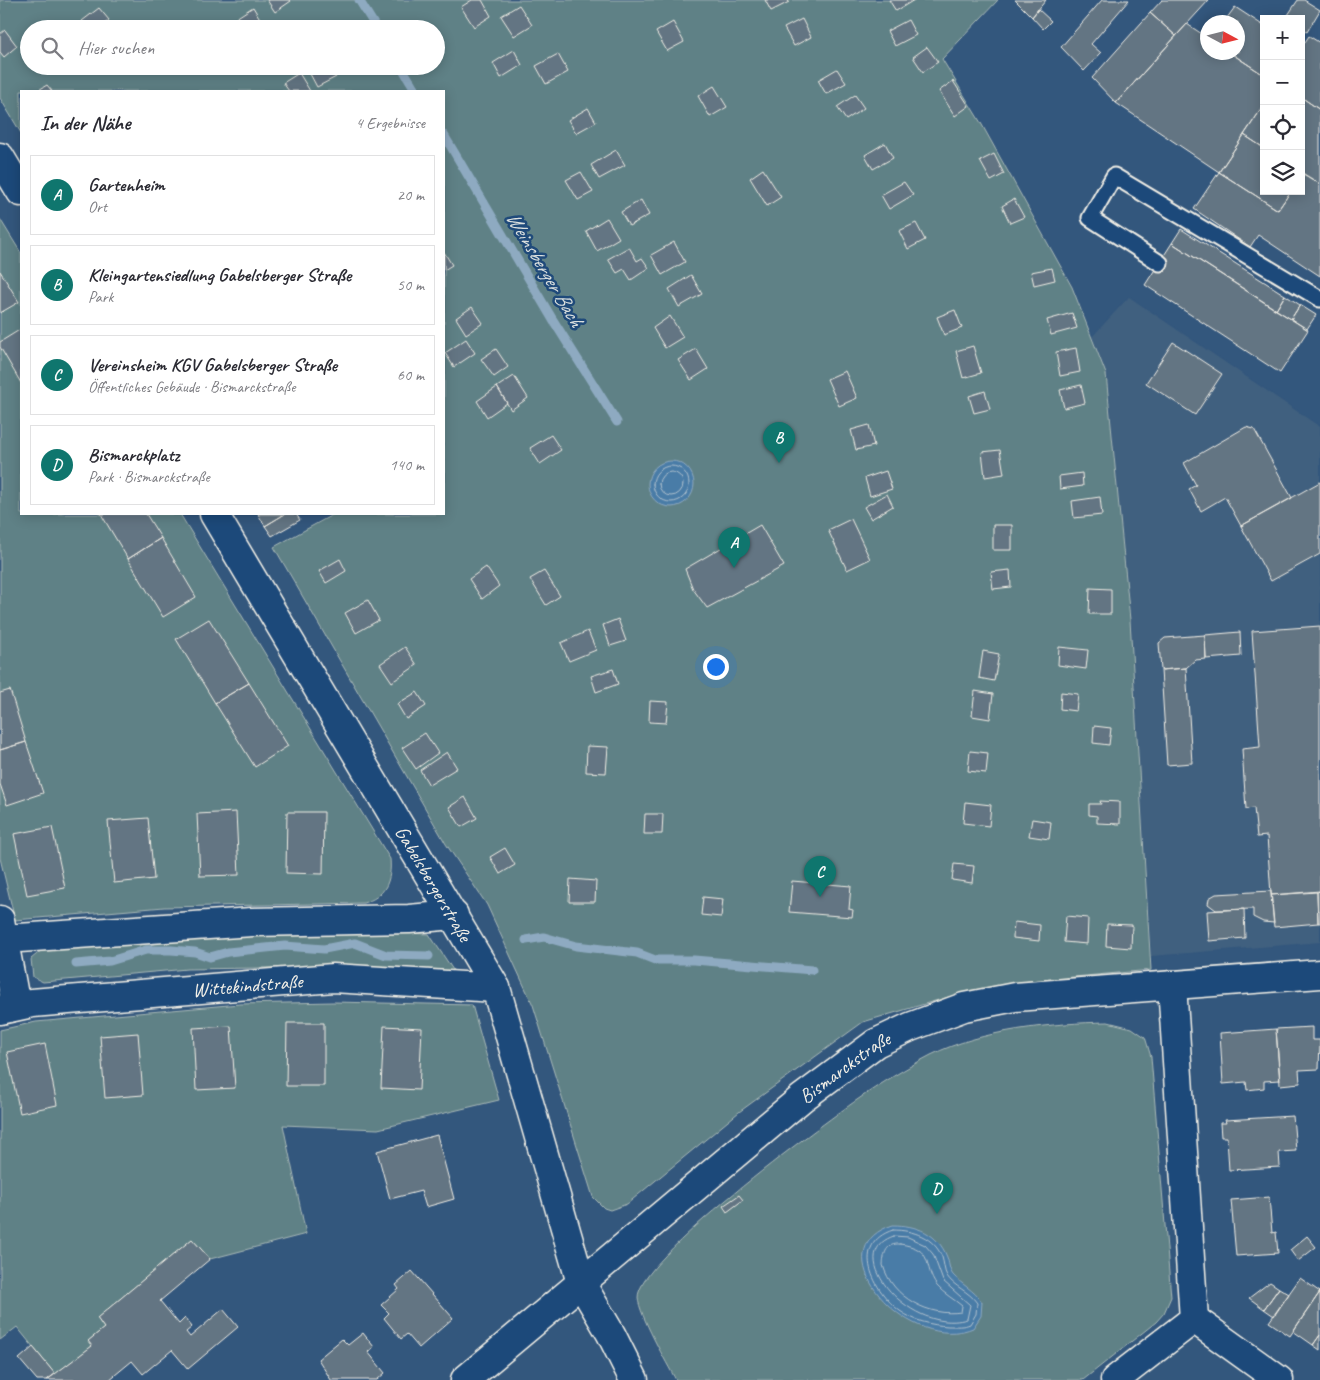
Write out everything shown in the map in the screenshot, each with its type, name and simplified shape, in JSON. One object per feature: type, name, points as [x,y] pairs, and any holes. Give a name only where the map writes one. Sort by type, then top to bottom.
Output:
[{"type":"street","points":[[0,157],[20,190]]},
{"type":"street","name":"Gabelsbergerstraße","points":[[215,515],[496,988],[581,1284],[634,1380]]},
{"type":"street","points":[[8,1008],[1,934],[243,922],[409,919],[454,915]]},
{"type":"street","name":"Bismarckstraße","points":[[464,1380],[788,1109],[876,1043],[938,1015],[990,1001],[1042,994],[1320,974]]},
{"type":"street","name":"Wittekindstraße","points":[[8,1008],[333,978],[496,988]]},
{"type":"street","points":[[1172,985],[1194,1320]]},
{"type":"street","points":[[1116,1380],[1194,1320]]},
{"type":"street","points":[[1194,1320],[1279,1380]]},
{"type":"lane","points":[[1160,263],[1090,218],[1114,176],[1320,299]]},
{"type":"shaded area","points":[[1129,297],[1320,427],[1320,942],[1151,956],[1130,620],[1106,374],[1092,337]]},
{"type":"green space","points":[[0,0],[998,0],[942,59],[981,123],[1072,287],[1106,374],[1130,620],[1151,970],[1029,981],[969,991],[863,1022],[739,1112],[627,1204],[610,1210],[604,1208],[593,1197],[533,1005],[487,905],[446,844],[274,547],[332,515],[445,515],[445,90],[20,90],[20,131],[0,98]]},
{"type":"green space","points":[[0,219],[20,251],[20,515],[181,515],[390,859],[390,874],[386,887],[382,892],[377,897],[363,903],[164,907],[15,920],[0,858]]},
{"type":"green space","points":[[305,929],[429,934],[455,973],[331,967],[187,969],[43,982],[33,977],[31,959],[43,949]]},
{"type":"green space","points":[[334,1002],[472,1005],[499,1100],[378,1129],[283,1125],[306,1234],[210,1259],[192,1239],[97,1318],[104,1328],[88,1341],[92,1346],[55,1374],[17,1327],[0,1340],[0,1030],[36,1022],[240,1004]]},
{"type":"green space","points":[[1108,1022],[1132,1028],[1145,1037],[1151,1057],[1171,1297],[1164,1313],[1156,1322],[1083,1380],[676,1380],[648,1327],[638,1298],[645,1280],[666,1255],[733,1194],[807,1136],[857,1100],[893,1076],[931,1055],[972,1039],[994,1034],[1041,1026]]},
{"type":"water","points":[[676,461],[688,467],[693,475],[693,493],[688,501],[680,506],[666,507],[654,501],[649,493],[648,479],[654,467],[662,462]]},
{"type":"water","points":[[893,1225],[918,1229],[932,1236],[938,1242],[947,1257],[953,1275],[982,1302],[981,1316],[973,1328],[947,1332],[922,1327],[898,1314],[879,1296],[867,1275],[864,1255],[872,1237]]},
{"type":"building","points":[[267,0],[290,0],[291,1],[275,12]]},
{"type":"building","points":[[472,0],[482,0],[491,16],[474,27],[461,7]]},
{"type":"building","points":[[765,0],[788,0],[789,2],[771,11]]},
{"type":"building","points":[[889,0],[914,0],[896,11]]},
{"type":"building","points":[[1015,0],[1046,0],[1032,17]]},
{"type":"building","points":[[1102,0],[1129,0],[1091,44],[1101,53],[1084,71],[1061,47]]},
{"type":"building","points":[[1162,0],[1209,0],[1176,36],[1150,13]]},
{"type":"building","points":[[1298,0],[1304,0],[1320,10],[1307,32],[1305,31],[1305,15],[1288,15]]},
{"type":"building","points":[[519,5],[532,25],[514,36],[501,16]]},
{"type":"building","points":[[253,7],[261,20],[237,20],[236,18]]},
{"type":"building","points":[[1235,7],[1260,23],[1260,72],[1241,60],[1245,60],[1245,15],[1229,15]]},
{"type":"building","points":[[99,8],[109,20],[83,20]]},
{"type":"building","points":[[1038,9],[1051,21],[1043,29],[1032,17]]},
{"type":"building","points":[[1150,13],[1176,36],[1116,103],[1092,78]]},
{"type":"building","points":[[802,19],[811,37],[794,46],[784,28]]},
{"type":"building","points":[[908,20],[916,35],[895,46],[887,31]]},
{"type":"building","points":[[673,22],[684,42],[667,51],[656,32]]},
{"type":"building","points":[[1187,24],[1200,33],[1200,60],[1241,60],[1260,72],[1260,111],[1219,172],[1116,103]]},
{"type":"building","points":[[5,30],[17,46],[4,57],[0,52],[0,34]]},
{"type":"building","points":[[1309,36],[1320,43],[1320,110],[1305,100],[1305,42]]},
{"type":"building","points":[[927,47],[938,62],[923,72],[913,57]]},
{"type":"building","points":[[514,50],[522,65],[501,78],[493,63]]},
{"type":"building","points":[[558,54],[568,72],[546,84],[536,66]]},
{"type":"building","points":[[837,69],[846,83],[826,94],[818,80]]},
{"type":"building","points":[[296,75],[300,75],[309,90],[288,90],[283,83]]},
{"type":"building","points":[[311,75],[335,75],[336,77],[317,87]]},
{"type":"building","points":[[953,81],[969,106],[955,116],[939,91]]},
{"type":"building","points":[[47,85],[51,90],[39,90]]},
{"type":"building","points":[[714,86],[727,107],[710,117],[698,96]]},
{"type":"building","points":[[855,95],[864,108],[846,120],[837,107]]},
{"type":"building","points":[[1305,100],[1320,110],[1320,184],[1305,175]]},
{"type":"building","points":[[588,108],[596,122],[576,133],[568,120]]},
{"type":"building","points":[[1260,111],[1260,145],[1244,135]]},
{"type":"building","points":[[1244,135],[1260,145],[1260,195],[1288,195],[1278,210],[1219,172]]},
{"type":"building","points":[[885,143],[893,158],[873,169],[865,155]]},
{"type":"building","points":[[616,150],[625,165],[599,179],[591,165]]},
{"type":"building","points":[[994,154],[1004,174],[991,181],[980,161]]},
{"type":"building","points":[[763,169],[781,197],[767,206],[750,178]]},
{"type":"building","points":[[581,172],[593,192],[578,200],[566,180]]},
{"type":"building","points":[[1219,172],[1278,210],[1288,195],[1305,195],[1305,175],[1320,184],[1320,276],[1258,235],[1250,247],[1194,209]]},
{"type":"building","points":[[904,182],[913,195],[889,209],[881,195]]},
{"type":"building","points":[[1014,199],[1024,217],[1010,223],[1002,206]]},
{"type":"building","points":[[641,200],[649,215],[629,226],[621,212]]},
{"type":"building","points":[[607,218],[619,238],[597,251],[586,231]]},
{"type":"building","points":[[916,223],[925,240],[908,249],[899,231]]},
{"type":"building","points":[[1181,229],[1285,295],[1276,310],[1172,243]]},
{"type":"building","points":[[674,242],[685,262],[662,275],[651,255]]},
{"type":"building","points":[[1172,243],[1308,330],[1280,373],[1145,285]]},
{"type":"building","points":[[629,247],[637,261],[642,258],[649,268],[631,280],[624,269],[617,273],[608,259]]},
{"type":"building","points":[[445,254],[452,265],[445,269]]},
{"type":"building","points":[[1052,268],[1055,280],[1034,285],[1031,272]]},
{"type":"building","points":[[0,271],[19,302],[0,313]]},
{"type":"building","points":[[691,275],[702,294],[679,307],[669,289]]},
{"type":"building","points":[[1285,295],[1300,305],[1291,319],[1276,310]]},
{"type":"building","points":[[1300,305],[1316,315],[1307,329],[1291,319]]},
{"type":"building","points":[[472,307],[483,323],[466,334],[456,318]]},
{"type":"building","points":[[955,310],[962,328],[944,335],[937,317]]},
{"type":"building","points":[[1072,313],[1077,328],[1051,335],[1047,320]]},
{"type":"building","points":[[670,316],[683,337],[665,348],[653,328]]},
{"type":"building","points":[[20,330],[20,381],[0,347],[0,342]]},
{"type":"building","points":[[466,339],[475,353],[454,367],[445,353]]},
{"type":"building","points":[[1173,342],[1222,374],[1195,415],[1146,383]]},
{"type":"building","points":[[973,346],[981,373],[963,378],[956,351]]},
{"type":"building","points":[[1076,348],[1080,372],[1060,376],[1056,352]]},
{"type":"building","points":[[496,349],[508,367],[494,377],[481,359]]},
{"type":"building","points":[[696,349],[708,369],[691,380],[678,360]]},
{"type":"building","points":[[845,371],[857,398],[839,406],[827,379]]},
{"type":"building","points":[[514,376],[528,398],[511,410],[497,387]]},
{"type":"building","points":[[1081,385],[1085,403],[1064,408],[1060,390]]},
{"type":"building","points":[[497,387],[507,403],[487,417],[477,401]]},
{"type":"building","points":[[985,391],[990,409],[974,413],[969,396]]},
{"type":"building","points":[[869,425],[874,446],[856,450],[851,430]]},
{"type":"building","points":[[1246,427],[1254,429],[1292,498],[1241,526],[1225,497],[1201,511],[1189,489],[1196,485],[1184,463]]},
{"type":"building","points":[[551,435],[561,450],[540,464],[530,448]]},
{"type":"building","points":[[1000,450],[1004,474],[985,477],[982,452]]},
{"type":"building","points":[[886,471],[892,489],[870,496],[865,478]]},
{"type":"building","points":[[1082,473],[1083,486],[1060,489],[1059,476]]},
{"type":"building","points":[[1320,482],[1320,554],[1271,581],[1241,526]]},
{"type":"building","points":[[887,494],[893,506],[871,519],[864,507]]},
{"type":"building","points":[[1100,497],[1102,515],[1074,518],[1072,501]]},
{"type":"building","points":[[102,515],[147,515],[161,538],[128,559]]},
{"type":"building","points":[[259,515],[283,515],[265,526]]},
{"type":"building","points":[[283,515],[297,515],[300,520],[272,536],[265,526]]},
{"type":"building","points":[[851,519],[870,559],[847,570],[828,530]]},
{"type":"building","points":[[760,525],[784,566],[707,608],[693,589],[685,569]]},
{"type":"building","points":[[993,525],[1012,525],[1012,550],[993,550]]},
{"type":"building","points":[[161,538],[196,597],[163,617],[128,559]]},
{"type":"building","points":[[340,559],[346,571],[326,583],[319,571]]},
{"type":"building","points":[[486,567],[499,586],[482,599],[469,579]]},
{"type":"building","points":[[1010,570],[1011,587],[993,589],[991,572]]},
{"type":"building","points":[[544,571],[560,596],[546,605],[530,579]]},
{"type":"building","points":[[1090,588],[1111,589],[1111,614],[1089,614]]},
{"type":"building","points":[[368,600],[379,620],[356,633],[345,613]]},
{"type":"building","points":[[209,619],[249,683],[215,703],[176,639]]},
{"type":"building","points":[[618,619],[626,641],[610,646],[603,625]]},
{"type":"building","points":[[1320,626],[1320,891],[1271,895],[1267,836],[1257,837],[1254,808],[1246,809],[1242,749],[1260,747],[1252,631]]},
{"type":"building","points":[[588,631],[596,650],[569,661],[561,643]]},
{"type":"building","points":[[1240,632],[1241,656],[1206,659],[1205,635]]},
{"type":"building","points":[[1205,635],[1206,659],[1195,660],[1186,668],[1161,670],[1159,643],[1165,638]]},
{"type":"building","points":[[405,647],[417,665],[392,682],[380,664]]},
{"type":"building","points":[[1059,647],[1088,650],[1086,669],[1058,665]]},
{"type":"building","points":[[983,651],[999,654],[994,681],[979,678]]},
{"type":"building","points":[[1186,668],[1192,763],[1167,765],[1161,670]]},
{"type":"building","points":[[613,669],[618,684],[596,692],[591,676]]},
{"type":"building","points":[[249,683],[288,746],[255,767],[215,703]]},
{"type":"building","points":[[10,690],[26,742],[0,750],[0,693]]},
{"type":"building","points":[[975,691],[993,694],[990,719],[972,716]]},
{"type":"building","points":[[417,692],[426,706],[406,719],[397,704]]},
{"type":"building","points":[[1061,692],[1078,694],[1076,711],[1060,709]]},
{"type":"building","points":[[650,701],[668,702],[666,723],[649,722]]},
{"type":"building","points":[[1094,726],[1111,728],[1109,745],[1093,743]]},
{"type":"building","points":[[425,733],[438,753],[416,769],[402,748]]},
{"type":"building","points":[[26,742],[43,793],[7,805],[0,784],[0,750]]},
{"type":"building","points":[[587,746],[608,747],[606,773],[586,772]]},
{"type":"building","points":[[970,751],[988,753],[986,773],[968,771]]},
{"type":"building","points":[[447,752],[457,768],[429,785],[420,770]]},
{"type":"building","points":[[465,797],[477,818],[461,827],[449,807]]},
{"type":"building","points":[[1100,801],[1120,802],[1120,824],[1097,823],[1097,816],[1089,815],[1089,804],[1101,804]]},
{"type":"building","points":[[965,802],[991,805],[989,826],[963,823]]},
{"type":"building","points":[[236,812],[239,875],[200,876],[197,814]]},
{"type":"building","points":[[287,812],[324,812],[323,874],[286,873]]},
{"type":"building","points":[[645,814],[663,814],[662,834],[644,834]]},
{"type":"building","points":[[148,818],[154,879],[114,883],[108,821]]},
{"type":"building","points":[[1032,819],[1051,822],[1049,839],[1029,836]]},
{"type":"building","points":[[52,827],[65,888],[27,895],[14,834]]},
{"type":"building","points":[[505,848],[515,865],[500,874],[490,857]]},
{"type":"building","points":[[954,864],[974,866],[972,883],[952,880]]},
{"type":"building","points":[[570,879],[596,881],[595,902],[569,902]]},
{"type":"building","points":[[792,881],[851,886],[849,909],[853,910],[852,917],[789,912]]},
{"type":"building","points":[[1271,891],[1274,923],[1263,922],[1253,917],[1253,909],[1216,910],[1208,904],[1209,898],[1216,894]]},
{"type":"building","points":[[1320,891],[1320,923],[1318,923],[1317,892]]},
{"type":"building","points":[[1317,892],[1318,923],[1274,927],[1271,895]]},
{"type":"building","points":[[703,897],[723,899],[721,917],[701,915]]},
{"type":"building","points":[[1244,909],[1245,938],[1209,941],[1207,911]]},
{"type":"building","points":[[1066,916],[1088,918],[1087,944],[1064,942]]},
{"type":"building","points":[[1014,922],[1040,925],[1039,941],[1013,938]]},
{"type":"building","points":[[1107,924],[1132,925],[1131,948],[1106,946]]},
{"type":"building","points":[[287,1023],[324,1023],[324,1086],[286,1086]]},
{"type":"building","points":[[231,1026],[235,1088],[196,1090],[193,1028]]},
{"type":"building","points":[[384,1026],[422,1028],[419,1090],[381,1088]]},
{"type":"building","points":[[1312,1027],[1312,1040],[1320,1040],[1319,1069],[1299,1070],[1300,1083],[1280,1085],[1276,1029]]},
{"type":"building","points":[[1276,1029],[1280,1080],[1264,1081],[1264,1088],[1247,1090],[1246,1082],[1223,1084],[1220,1033]]},
{"type":"building","points":[[138,1033],[143,1095],[105,1098],[100,1036]]},
{"type":"building","points":[[45,1044],[57,1105],[20,1113],[7,1052]]},
{"type":"building","points":[[1293,1116],[1296,1151],[1279,1152],[1280,1167],[1229,1170],[1227,1137],[1221,1137],[1220,1123],[1226,1123],[1225,1120]]},
{"type":"building","points":[[437,1135],[454,1199],[426,1207],[421,1191],[390,1199],[377,1151]]},
{"type":"building","points":[[739,1195],[743,1200],[727,1212],[723,1206]]},
{"type":"building","points":[[1269,1197],[1272,1233],[1276,1232],[1278,1253],[1236,1256],[1231,1200]]},
{"type":"building","points":[[1307,1236],[1316,1247],[1298,1261],[1290,1250]]},
{"type":"building","points":[[192,1239],[210,1259],[160,1301],[179,1324],[185,1318],[192,1327],[186,1332],[190,1337],[223,1309],[238,1327],[188,1369],[172,1350],[143,1374],[132,1361],[109,1380],[47,1380],[92,1346],[88,1341],[104,1328],[97,1318]]},
{"type":"building","points":[[412,1271],[453,1318],[419,1348],[407,1334],[401,1339],[384,1318],[389,1313],[381,1305],[399,1289],[396,1285]]},
{"type":"building","points":[[1300,1278],[1320,1292],[1290,1336],[1269,1322]]},
{"type":"building","points":[[1270,1282],[1279,1288],[1264,1309],[1249,1298]]},
{"type":"building","points":[[1279,1288],[1289,1294],[1274,1316],[1264,1309]]},
{"type":"building","points":[[1320,1292],[1320,1335],[1313,1345],[1293,1331]]},
{"type":"building","points":[[363,1333],[374,1347],[368,1352],[385,1373],[377,1380],[331,1380],[318,1359],[342,1339],[348,1345]]},
{"type":"building","points":[[1320,1335],[1320,1350],[1313,1345]]},
{"type":"building","points":[[33,1347],[55,1374],[47,1380],[37,1380],[19,1359]]},
{"type":"waterway","name":"Weinsberger Bach","points":[[359,0],[371,20]]},
{"type":"waterway","name":"Weinsberger Bach","points":[[406,75],[415,90]]},
{"type":"waterway","name":"Weinsberger Bach","points":[[445,137],[553,320],[617,422]]},
{"type":"waterway","points":[[526,940],[544,937],[576,946],[637,953],[655,960],[694,960],[812,970]]},
{"type":"waterway","points":[[76,964],[110,961],[146,950],[195,952],[210,957],[228,952],[285,946],[324,949],[355,943],[386,955],[429,956]]},
{"type":"place","name":"Kleingartensiedlung Gabelsberger Straße","points":[[779,463]]},
{"type":"place","name":"Gartenheim","points":[[734,568]]},
{"type":"place","name":"Vereinsheim KGV Gabelsberger Straße","points":[[820,897]]},
{"type":"place","name":"Bismarckplatz","points":[[937,1214]]}]
